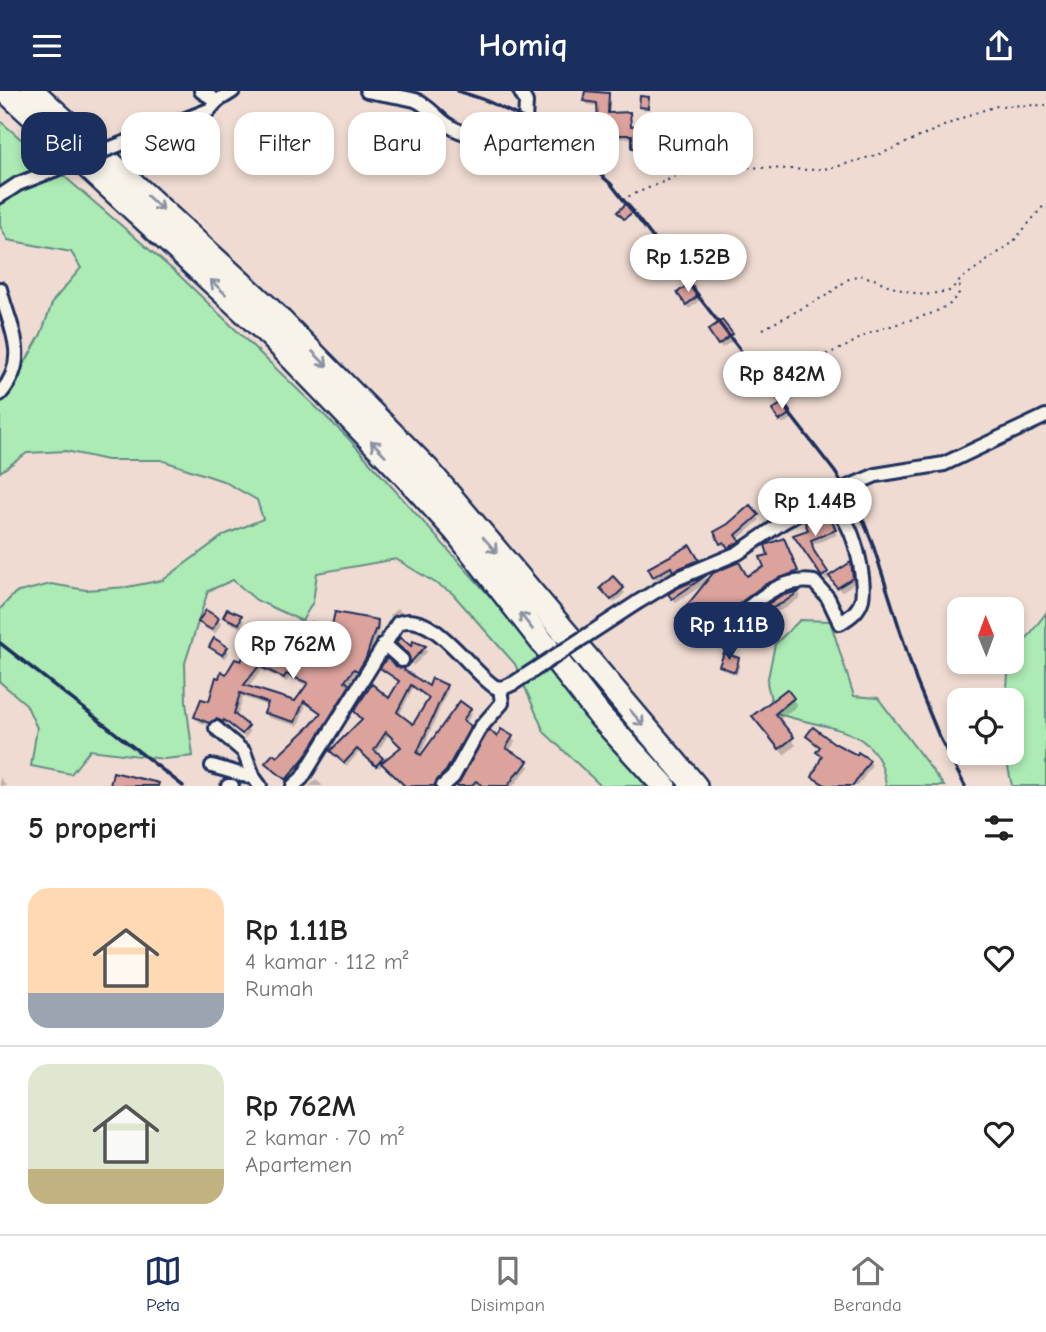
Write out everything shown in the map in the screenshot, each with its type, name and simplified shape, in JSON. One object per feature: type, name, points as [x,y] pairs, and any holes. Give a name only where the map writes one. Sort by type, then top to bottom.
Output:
[{"type":"highway","points":[[6,91],[271,336],[403,474],[456,530],[600,716],[664,786]]},
{"type":"highway","points":[[32,91],[270,310],[427,469],[555,624],[695,786]]},
{"type":"street","points":[[201,91],[213,105]]},
{"type":"street","points":[[0,196],[18,184],[213,105],[233,91]]},
{"type":"street","points":[[367,91],[417,100],[449,126],[472,135],[498,136],[510,132],[526,121],[526,101],[520,91]]},
{"type":"street","points":[[0,289],[17,351],[15,374],[0,394]]},
{"type":"street","points":[[293,786],[302,778],[398,623],[408,620],[422,622],[438,633],[487,681],[500,688],[514,683],[676,579],[738,553],[783,522],[814,505],[876,475],[944,464],[1046,416]]},
{"type":"street","points":[[745,610],[760,598],[794,580],[814,582],[828,598],[840,623],[854,614],[862,599],[862,573],[851,532],[844,517],[834,509],[814,505]]},
{"type":"street","points":[[384,644],[402,660]]},
{"type":"street","points":[[443,786],[453,776],[480,728],[502,703],[500,688]]},
{"type":"street","points":[[216,728],[244,752],[257,782]]},
{"type":"street","points":[[212,766],[257,782]]},
{"type":"path","points":[[622,199],[704,165],[809,170],[832,168],[883,153],[971,114],[997,106],[1046,105]]},
{"type":"path","points":[[763,329],[858,275],[924,295],[949,291],[1012,243],[1046,203]]},
{"type":"path","points":[[795,370],[804,363],[845,347],[871,332],[933,313],[950,304],[959,293],[960,281]]},
{"type":"green space","points":[[0,121],[21,139],[21,175],[63,175],[180,276],[349,439],[521,631],[646,786],[601,786],[544,732],[515,664],[452,593],[396,559],[317,573],[313,602],[302,621],[256,600],[233,580],[208,591],[185,663],[186,702],[193,756],[164,759],[90,750],[71,774],[31,766],[37,728],[26,704],[0,682],[0,609],[15,593],[51,584],[86,590],[127,587],[163,580],[224,535],[263,519],[257,500],[223,481],[161,460],[107,460],[66,451],[27,453],[0,472],[0,381],[26,361],[41,334],[53,301],[81,268],[71,252],[8,240],[0,226]]},
{"type":"green space","points":[[1046,613],[1046,786],[1012,786],[1008,765],[1024,765],[1024,688],[1007,688],[1008,674],[1024,674],[1024,642]]},
{"type":"green space","points":[[800,620],[830,621],[854,696],[878,698],[944,786],[886,786],[881,765],[872,750],[860,739],[845,732],[774,712],[767,683],[775,644]]},
{"type":"building","points":[[585,91],[609,93],[608,112],[597,112],[597,103],[583,101]]},
{"type":"building","points":[[640,96],[649,97],[648,108],[639,107]]},
{"type":"building","points":[[619,112],[630,112],[633,126],[633,148],[632,135],[619,135]]},
{"type":"building","points":[[627,203],[634,211],[624,219],[617,212]]},
{"type":"building","points":[[662,244],[669,254],[655,264],[647,255]]},
{"type":"building","points":[[690,283],[699,295],[686,305],[677,293]]},
{"type":"building","points":[[722,320],[733,334],[718,345],[708,330]]},
{"type":"building","points":[[753,362],[763,375],[750,385],[740,372]]},
{"type":"building","points":[[784,402],[791,413],[779,421],[772,410]]},
{"type":"building","points":[[750,505],[759,515],[736,535],[740,541],[728,548],[724,542],[720,544],[714,532]]},
{"type":"building","points":[[816,514],[830,517],[836,530],[811,540],[814,551],[828,572],[822,577],[793,535],[808,530],[804,520]]},
{"type":"building","points":[[784,538],[798,571],[764,585],[740,603],[737,612],[741,618],[747,618],[780,596],[800,591],[766,611],[770,614],[752,639],[747,635],[740,644],[719,628],[710,613],[694,633],[676,619],[713,573],[739,562],[747,576],[764,567],[760,557],[768,555],[765,545]]},
{"type":"building","points":[[690,545],[699,560],[673,571],[671,567],[653,577],[648,568]]},
{"type":"building","points":[[851,562],[853,578],[837,588],[829,576]]},
{"type":"building","points":[[707,575],[672,599],[668,594],[680,587]]},
{"type":"building","points":[[613,576],[624,588],[611,600],[600,588]]},
{"type":"building","points":[[227,609],[242,615],[239,624],[223,617]]},
{"type":"building","points":[[206,610],[219,618],[212,630],[198,622]]},
{"type":"building","points":[[335,612],[378,620],[366,658],[358,671],[354,669],[345,681],[350,685],[304,758],[286,780],[265,763],[273,754],[277,757],[321,713],[304,701],[295,722],[264,713],[268,703],[240,693],[234,714],[249,726],[242,734],[224,720],[223,722],[217,719],[209,723],[194,717],[201,699],[209,701],[216,677],[219,678],[221,671],[226,674],[235,659],[241,661],[254,636],[250,634],[255,627],[275,636],[273,639],[310,654],[319,636],[309,632],[312,622],[328,628],[332,625]],"holes":[[[259,666],[284,678],[286,674],[308,683],[295,701],[244,685]]]},
{"type":"building","points":[[400,637],[411,646],[413,641],[426,646],[410,663],[408,654],[396,643]]},
{"type":"building","points":[[214,638],[228,647],[222,655],[209,647]]},
{"type":"building","points":[[724,653],[739,658],[735,672],[719,666]]},
{"type":"building","points":[[387,658],[429,686],[432,678],[447,685],[417,753],[421,755],[460,701],[471,709],[463,720],[471,726],[446,771],[434,786],[405,786],[381,763],[401,747],[386,732],[374,750],[383,758],[376,766],[357,749],[344,763],[330,751],[362,719],[354,711],[372,684],[389,698],[399,681],[380,668]],"holes":[[[411,685],[429,698],[413,724],[397,712]]]},
{"type":"building","points":[[787,689],[794,698],[775,714],[794,737],[779,749],[752,716]]},
{"type":"building","points":[[813,727],[834,743],[857,755],[858,752],[870,760],[853,786],[827,786],[812,777],[822,756],[816,752],[820,747],[806,736]]},
{"type":"building","points":[[501,729],[513,736],[506,748],[528,761],[520,772],[518,771],[508,786],[483,786],[476,781],[471,786],[456,786],[487,733],[490,730],[497,737]]},
{"type":"building","points":[[113,772],[159,783],[158,786],[110,786]]},
{"type":"railway","points":[[458,91],[485,100],[538,125],[563,142],[611,184],[835,472],[858,508],[872,542],[916,680],[939,736],[965,786]]},
{"type":"railway","points":[[0,643],[183,786]]}]
